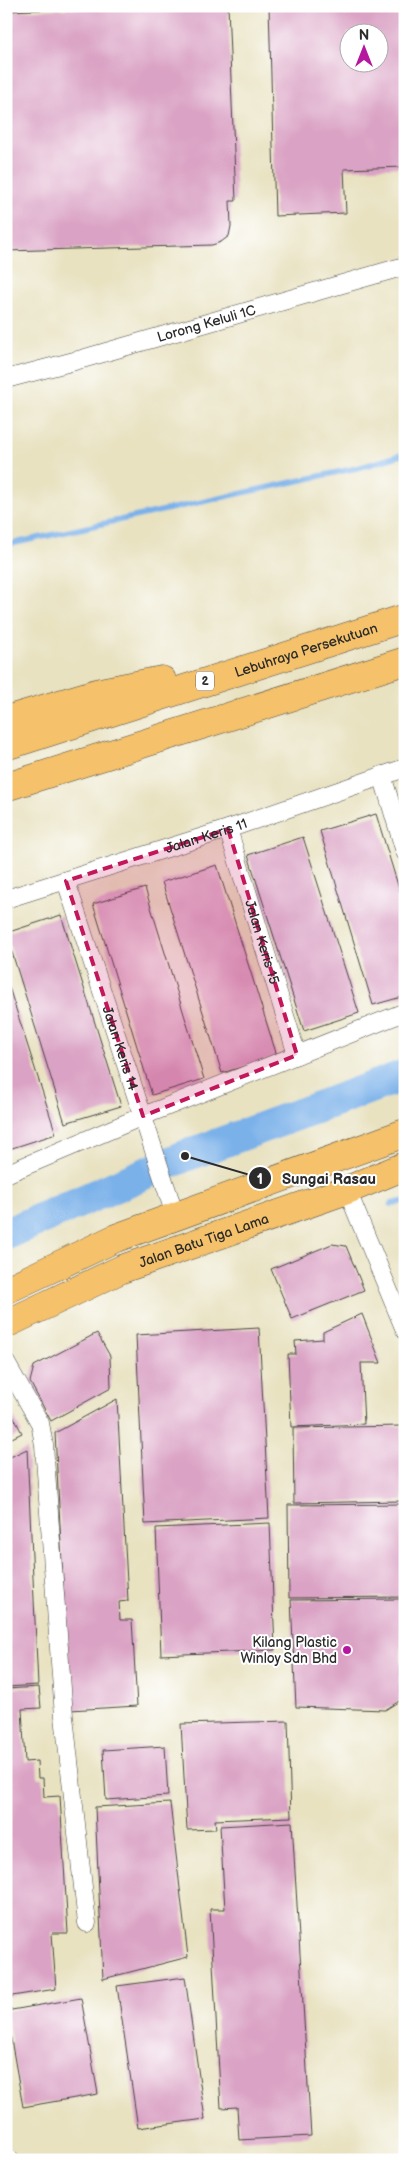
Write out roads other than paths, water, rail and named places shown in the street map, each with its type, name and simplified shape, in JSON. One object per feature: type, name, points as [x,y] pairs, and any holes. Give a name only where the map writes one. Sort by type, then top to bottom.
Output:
[{"type":"main road","name":"Lebuhraya Persekutuan","points":[[6,746],[405,618]]},
{"type":"main road","points":[[6,720],[100,692],[296,652]]},
{"type":"main road","points":[[6,788],[405,661]]},
{"type":"main road","points":[[6,1290],[116,1238],[405,1133]]},
{"type":"main road","name":"Jalan Batu Tiga Lama","points":[[6,1324],[122,1269],[347,1190],[405,1166]]},
{"type":"street","name":"Lorong Keluli 1C","points":[[6,378],[82,359],[405,266]]},
{"type":"street","name":"Jalan Keris 11","points":[[6,899],[66,882],[228,829],[405,768]]},
{"type":"street","points":[[382,775],[405,852]]},
{"type":"street","name":"Jalan Keris 15","points":[[228,829],[297,1055]]},
{"type":"street","name":"Jalan Keris 14","points":[[66,882],[175,1215]]},
{"type":"street","points":[[6,1174],[142,1116],[405,1012]]},
{"type":"street","points":[[347,1190],[405,1330]]},
{"type":"street","points":[[6,1363],[40,1423],[44,1445],[64,1716],[87,1923]]},
{"type":"street","points":[[6,2159],[11,2160]]},
{"type":"waterway","points":[[6,545],[361,467],[405,454]]},
{"type":"waterway","points":[[6,1234],[185,1156],[405,1075]]},
{"type":"waterway","points":[[391,1204],[405,1201]]},
{"type":"place","name":"Sungai Rasau","points":[[185,1156]]},
{"type":"place","name":"Kilang Plastic Winloy Sdn Bhd","points":[[347,1650]]}]
